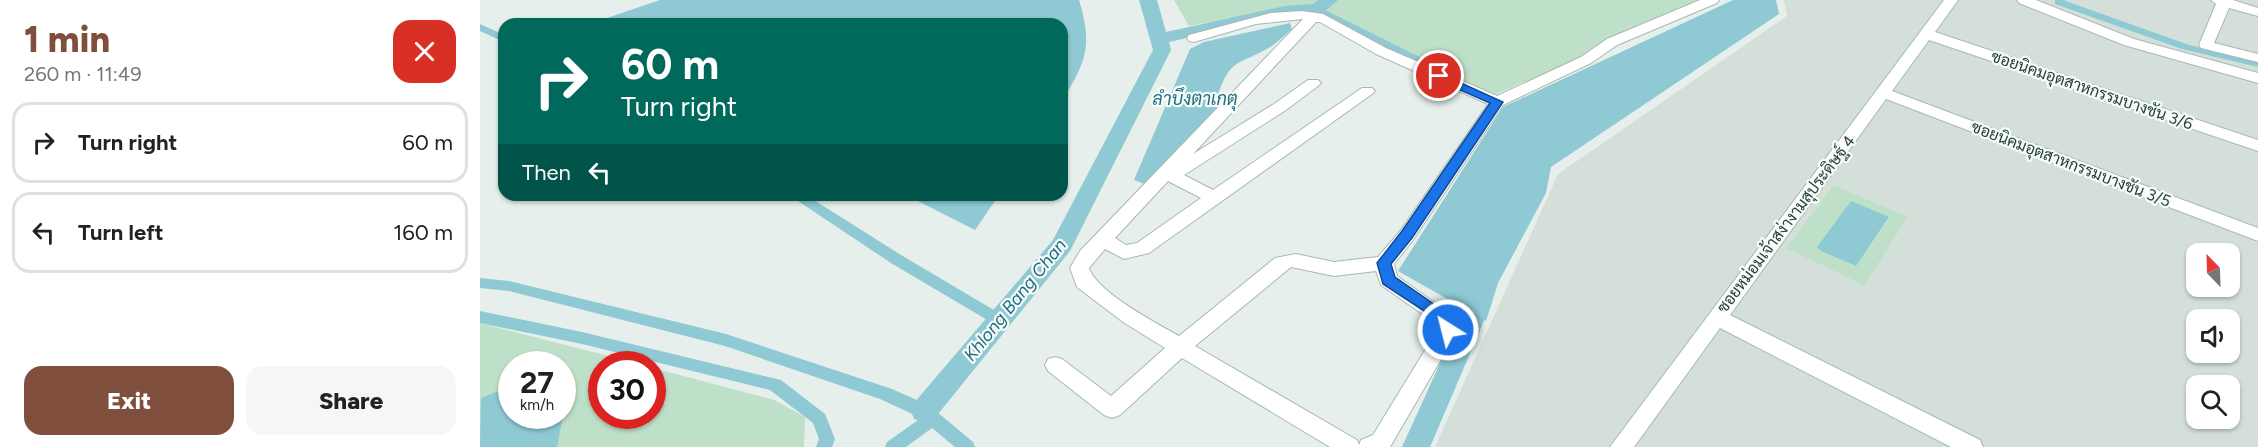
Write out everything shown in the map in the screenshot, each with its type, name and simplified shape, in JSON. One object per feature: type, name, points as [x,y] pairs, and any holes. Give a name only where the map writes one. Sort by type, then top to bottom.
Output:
[{"type":"street","points":[[1055,365],[1112,409],[1180,347],[1282,263],[1289,260],[1321,268],[1340,269],[1384,263],[1407,234],[1497,102],[1586,60],[1612,42],[1712,0]]},
{"type":"street","name":"ซอยหม่อมเจ้าสง่างามสุประดิษฐ์ 4","points":[[1621,447],[1951,0]]},
{"type":"street","points":[[2031,1],[2129,42],[2258,78]]},
{"type":"street","points":[[2258,12],[2221,1],[2206,45],[2258,58]]},
{"type":"street","points":[[1194,38],[1281,17],[1301,15],[1323,18],[1381,51],[1497,102]]},
{"type":"street","points":[[1317,17],[1312,18],[1298,32],[1169,174],[1103,239],[1079,268],[1084,282],[1130,317],[1349,447]]},
{"type":"street","name":"ซอยนิคมอุตสาหกรรมบางชัน 3/6","points":[[1927,34],[2258,146]]},
{"type":"street","points":[[1169,174],[1280,107],[1313,83]]},
{"type":"street","points":[[1103,239],[1124,252],[1142,249],[1367,91]]},
{"type":"street","name":"ซอยนิคมอุตสาหกรรมบางชัน 3/5","points":[[1883,93],[2258,235]]},
{"type":"street","points":[[1169,174],[1214,198]]},
{"type":"street","points":[[1369,447],[1381,442],[1448,330],[1448,322],[1388,280],[1384,263]]},
{"type":"street","points":[[1717,317],[1971,447]]},
{"type":"shaded area","points":[[1784,0],[2258,0],[2258,447],[1435,447],[1558,174],[1787,16]]},
{"type":"green space","points":[[1174,0],[1699,0],[1608,39],[1582,57],[1489,97],[1370,39],[1320,11],[1289,8],[1189,26]]},
{"type":"green space","points":[[1834,185],[1908,217],[1864,285],[1786,248]],"holes":[[[1889,219],[1856,266],[1818,249]]]},
{"type":"green space","points":[[480,323],[589,351],[588,429],[666,429],[666,371],[774,400],[805,417],[804,447],[480,447]]},
{"type":"water","points":[[660,0],[1079,0],[1086,30],[1086,42],[1082,64],[1068,91],[1068,18],[607,18]]},
{"type":"water","points":[[1733,0],[1776,0],[1779,14],[1551,167],[1546,193],[1498,283],[1486,321],[1398,271],[1503,107]]},
{"type":"water","name":"ลำบึงตาเกตุ","points":[[1290,23],[1292,29],[1276,43],[1241,61],[1231,69],[1218,94],[1223,104],[1144,184],[1134,180],[1190,49],[1204,42]]},
{"type":"water","points":[[918,201],[995,201],[975,230]]},
{"type":"water","points":[[1851,201],[1889,217],[1856,266],[1821,251],[1817,247]]},
{"type":"water","points":[[498,391],[498,429],[560,429],[557,447],[480,447],[481,398]]},
{"type":"waterway","name":"Khlong Bang Chan","points":[[924,411],[1062,245],[1162,50],[1148,0]]},
{"type":"waterway","points":[[1159,39],[1285,11],[1317,9],[1329,0]]},
{"type":"waterway","points":[[2059,2],[2186,47],[2258,64]]},
{"type":"waterway","points":[[1317,9],[1454,78]]},
{"type":"waterway","points":[[480,27],[498,36]]},
{"type":"waterway","points":[[805,201],[896,259],[999,320]]},
{"type":"waterway","points":[[480,283],[509,286],[726,340],[886,394],[924,411],[933,418]]},
{"type":"waterway","points":[[1416,447],[1480,302],[1481,285]]},
{"type":"waterway","points":[[480,317],[582,338],[775,385],[819,419],[827,439],[824,447]]},
{"type":"waterway","points":[[893,447],[933,418]]},
{"type":"waterway","name":"Khlong Bang Chan","points":[[933,418],[967,447]]},
{"type":"route","points":[[1439,76],[1497,102],[1407,234],[1384,263],[1384,271],[1388,280],[1443,316],[1448,322],[1448,330]]}]
